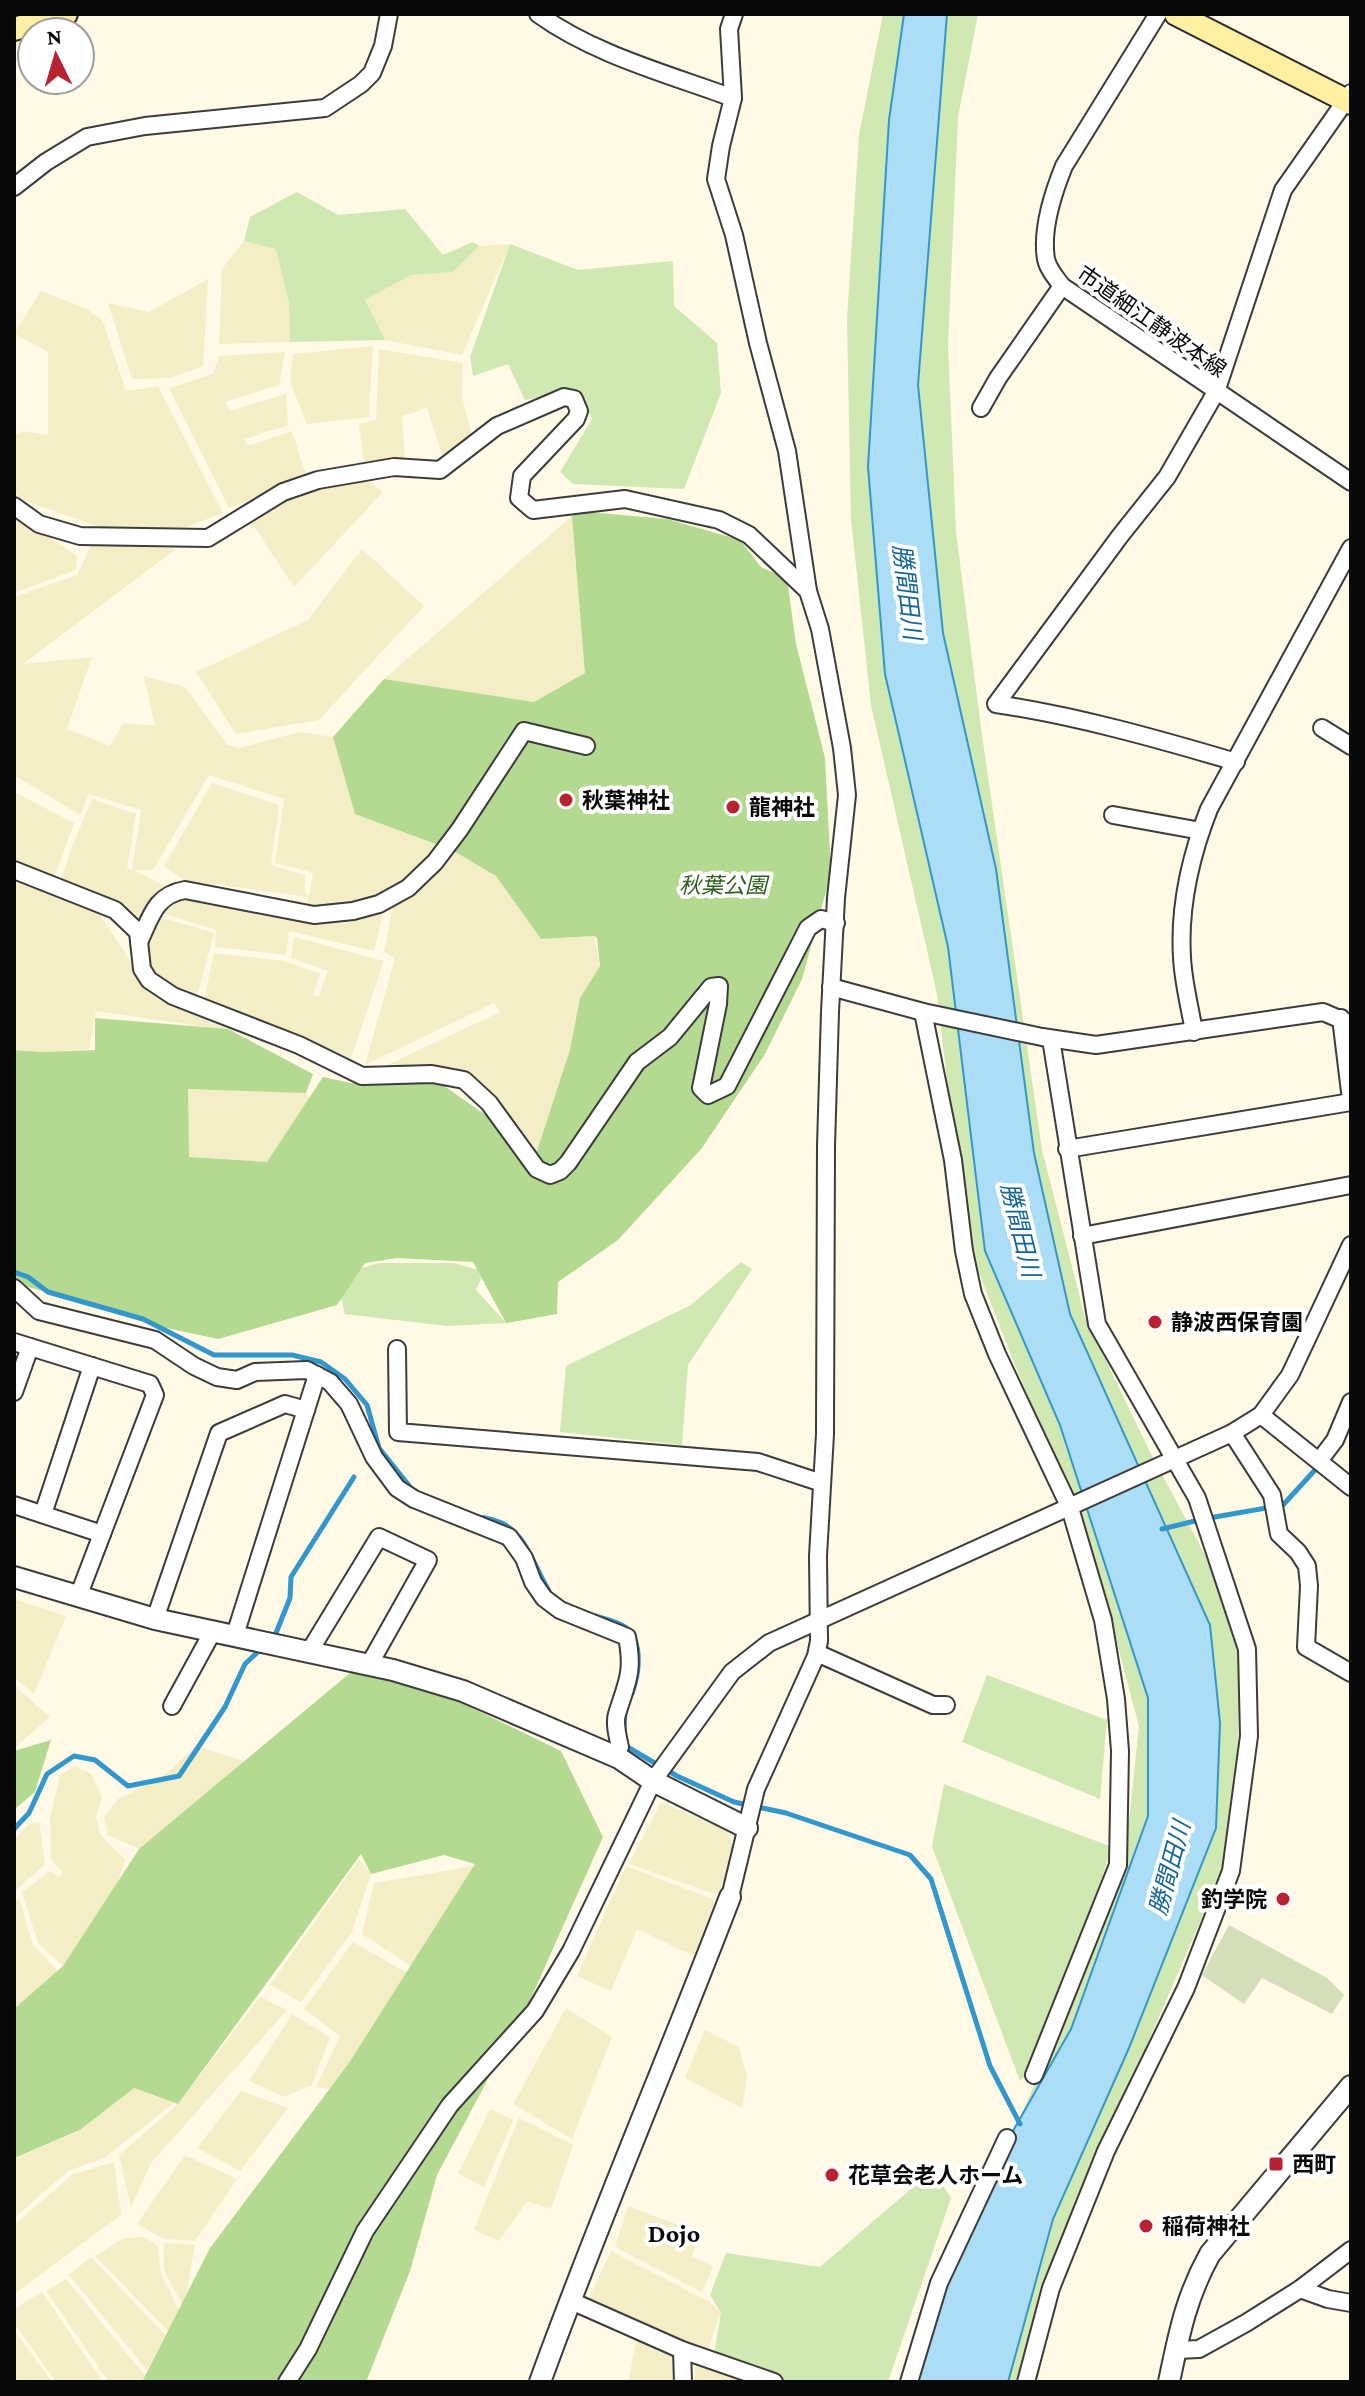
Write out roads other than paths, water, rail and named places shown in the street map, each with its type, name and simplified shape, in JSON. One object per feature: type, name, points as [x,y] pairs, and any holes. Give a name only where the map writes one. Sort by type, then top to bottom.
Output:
[{"type":"main road","points":[[14,29],[66,14]]},
{"type":"main road","points":[[1176,14],[1349,99]]},
{"type":"street","points":[[14,187],[46,162],[87,137],[145,126],[325,108],[372,73],[383,46],[389,14]]},
{"type":"street","points":[[538,14],[560,30],[627,60],[733,98]]},
{"type":"street","points":[[540,2382],[569,2300],[657,2088],[730,1897],[754,1796],[817,1653],[819,1641],[831,987],[836,898],[847,795],[842,748],[820,629],[808,591],[787,451],[758,343],[734,235],[716,179],[733,98],[729,29],[734,14]]},
{"type":"street","name":"市道細江静波本線","points":[[1158,14],[1064,166],[1048,216],[1046,259],[1062,286],[1351,482]]},
{"type":"street","points":[[1236,762],[1029,709],[996,704],[1167,477],[1216,392],[1283,190],[1349,99]]},
{"type":"street","points":[[981,408],[998,378],[1062,286]]},
{"type":"street","points":[[14,506],[39,524],[80,536],[208,538],[283,492],[318,480],[394,467],[440,470],[497,426],[564,397],[574,399],[579,411],[576,419],[522,476],[519,498],[533,510],[625,499],[719,520],[749,535],[808,591]]},
{"type":"street","points":[[1194,1032],[1182,959],[1182,917],[1201,831],[1209,809],[1351,548]]},
{"type":"street","points":[[1322,728],[1351,746]]},
{"type":"street","points":[[139,942],[157,905],[169,893],[185,890],[314,915],[353,911],[379,904],[408,888],[435,862],[524,731],[586,746]]},
{"type":"street","points":[[1113,815],[1201,831]]},
{"type":"street","points":[[14,870],[115,910],[138,932],[142,969],[149,980],[173,996],[299,1045],[362,1076],[432,1074],[464,1080],[489,1103],[537,1169],[550,1175],[568,1163],[637,1062],[670,1037],[711,987],[719,986],[701,1088],[708,1095],[727,1086],[808,928],[821,919],[836,923]]},
{"type":"street","points":[[831,987],[923,1012],[1046,1038],[1096,1045],[1323,1012],[1346,1021],[1351,1101],[1067,1149]]},
{"type":"street","points":[[923,1012],[953,1160],[964,1251],[973,1294],[997,1354],[1070,1508],[1103,1620],[1116,1699],[1120,1751],[1118,1865],[1034,2075]]},
{"type":"street","points":[[1026,2382],[1051,2288],[1106,2151],[1186,1988],[1231,1871],[1249,1736],[1247,1649],[1201,1509],[1176,1458],[1097,1324],[1046,1038]]},
{"type":"street","points":[[1082,1236],[1351,1185]]},
{"type":"street","points":[[287,2382],[308,2349],[330,2299],[373,2219],[450,2105],[535,2011],[571,1951],[655,1778],[732,1672],[769,1643],[1232,1433],[1261,1415],[1290,1375],[1351,1245]]},
{"type":"street","points":[[14,1288],[39,1311],[155,1340],[217,1377],[237,1380],[255,1372],[307,1370],[330,1382],[349,1404],[374,1457],[397,1488],[414,1499],[509,1537],[524,1558],[533,1582],[544,1598],[560,1610],[627,1637],[632,1662],[621,1707],[615,1717],[620,1747],[614,1756]]},
{"type":"street","points":[[14,1392],[22,1344],[150,1384],[155,1395],[78,1597]]},
{"type":"street","points":[[397,1349],[398,1432],[758,1462],[822,1483]]},
{"type":"street","points":[[43,1514],[92,1366]]},
{"type":"street","points":[[235,1635],[317,1375]]},
{"type":"street","points":[[1319,1461],[1335,1440],[1351,1402]]},
{"type":"street","points":[[155,1619],[219,1433],[285,1404],[306,1410]]},
{"type":"street","points":[[1261,1415],[1351,1487]]},
{"type":"street","points":[[1232,1433],[1272,1496],[1279,1534],[1298,1552],[1307,1566],[1306,1647],[1351,1673]]},
{"type":"street","points":[[14,1505],[102,1534]]},
{"type":"street","points":[[309,1652],[379,1537],[428,1560],[369,1665]]},
{"type":"street","points":[[14,1577],[155,1619],[369,1665],[463,1691],[614,1756],[748,1822]]},
{"type":"street","points":[[172,1706],[213,1631]]},
{"type":"street","points":[[817,1653],[933,1705],[946,1705]]},
{"type":"street","points":[[1169,2382],[1181,2320],[1198,2274],[1210,2254],[1351,2086]]},
{"type":"street","points":[[909,2382],[939,2283],[1007,2138]]},
{"type":"street","points":[[1176,2350],[1199,2349],[1300,2289],[1351,2250]]},
{"type":"street","points":[[1300,2289],[1351,2303]]},
{"type":"street","points":[[569,2300],[682,2350],[774,2382]]},
{"type":"street","points":[[682,2350],[683,2382]]},
{"type":"water","name":"勝間田川","points":[[904,14],[947,14],[918,385],[943,633],[996,869],[1034,1153],[1070,1314],[1210,1625],[1220,1723],[1216,1828],[1129,2048],[1053,2219],[1008,2382],[917,2382],[935,2294],[997,2159],[1071,2029],[1148,1816],[1148,1698],[1060,1425],[985,1251],[948,947],[885,674],[868,467],[889,120]]},
{"type":"waterway","points":[[14,1272],[28,1277],[48,1292],[143,1319],[214,1355],[292,1355],[321,1362],[345,1379],[367,1405],[379,1448],[411,1488]]},
{"type":"waterway","points":[[1209,1518],[1283,1505],[1315,1470]]},
{"type":"waterway","points":[[274,1638],[290,1598],[291,1577],[354,1477]]},
{"type":"waterway","points":[[474,1517],[491,1519],[514,1532],[529,1552],[549,1591]]},
{"type":"waterway","points":[[1162,1529],[1199,1520]]},
{"type":"waterway","points":[[596,1616],[625,1627],[635,1640],[638,1668],[632,1693]]},
{"type":"waterway","points":[[14,1829],[29,1813],[47,1774],[74,1756],[95,1760],[128,1786],[179,1776],[225,1707],[245,1664],[263,1647]]},
{"type":"waterway","points":[[624,1731],[625,1709]]},
{"type":"waterway","points":[[624,1745],[677,1776],[734,1802],[786,1813],[910,1855],[931,1879],[990,2066],[1020,2124]]},
{"type":"place","name":"秋葉神社","points":[[566,800]]},
{"type":"place","name":"龍神社","points":[[733,807]]},
{"type":"place","name":"静波西保育園","points":[[1155,1322]]},
{"type":"place","name":"釣学院","points":[[1283,1899]]},
{"type":"place","name":"西町","points":[[1276,2164]]},
{"type":"place","name":"花草会老人ホーム","points":[[832,2175]]},
{"type":"place","name":"稲荷神社","points":[[1146,2226]]},
{"type":"district","name":"Dojo","points":[[674,2233]]},
{"type":"park label","name":"秋葉公園","points":[[723,885]]}]
